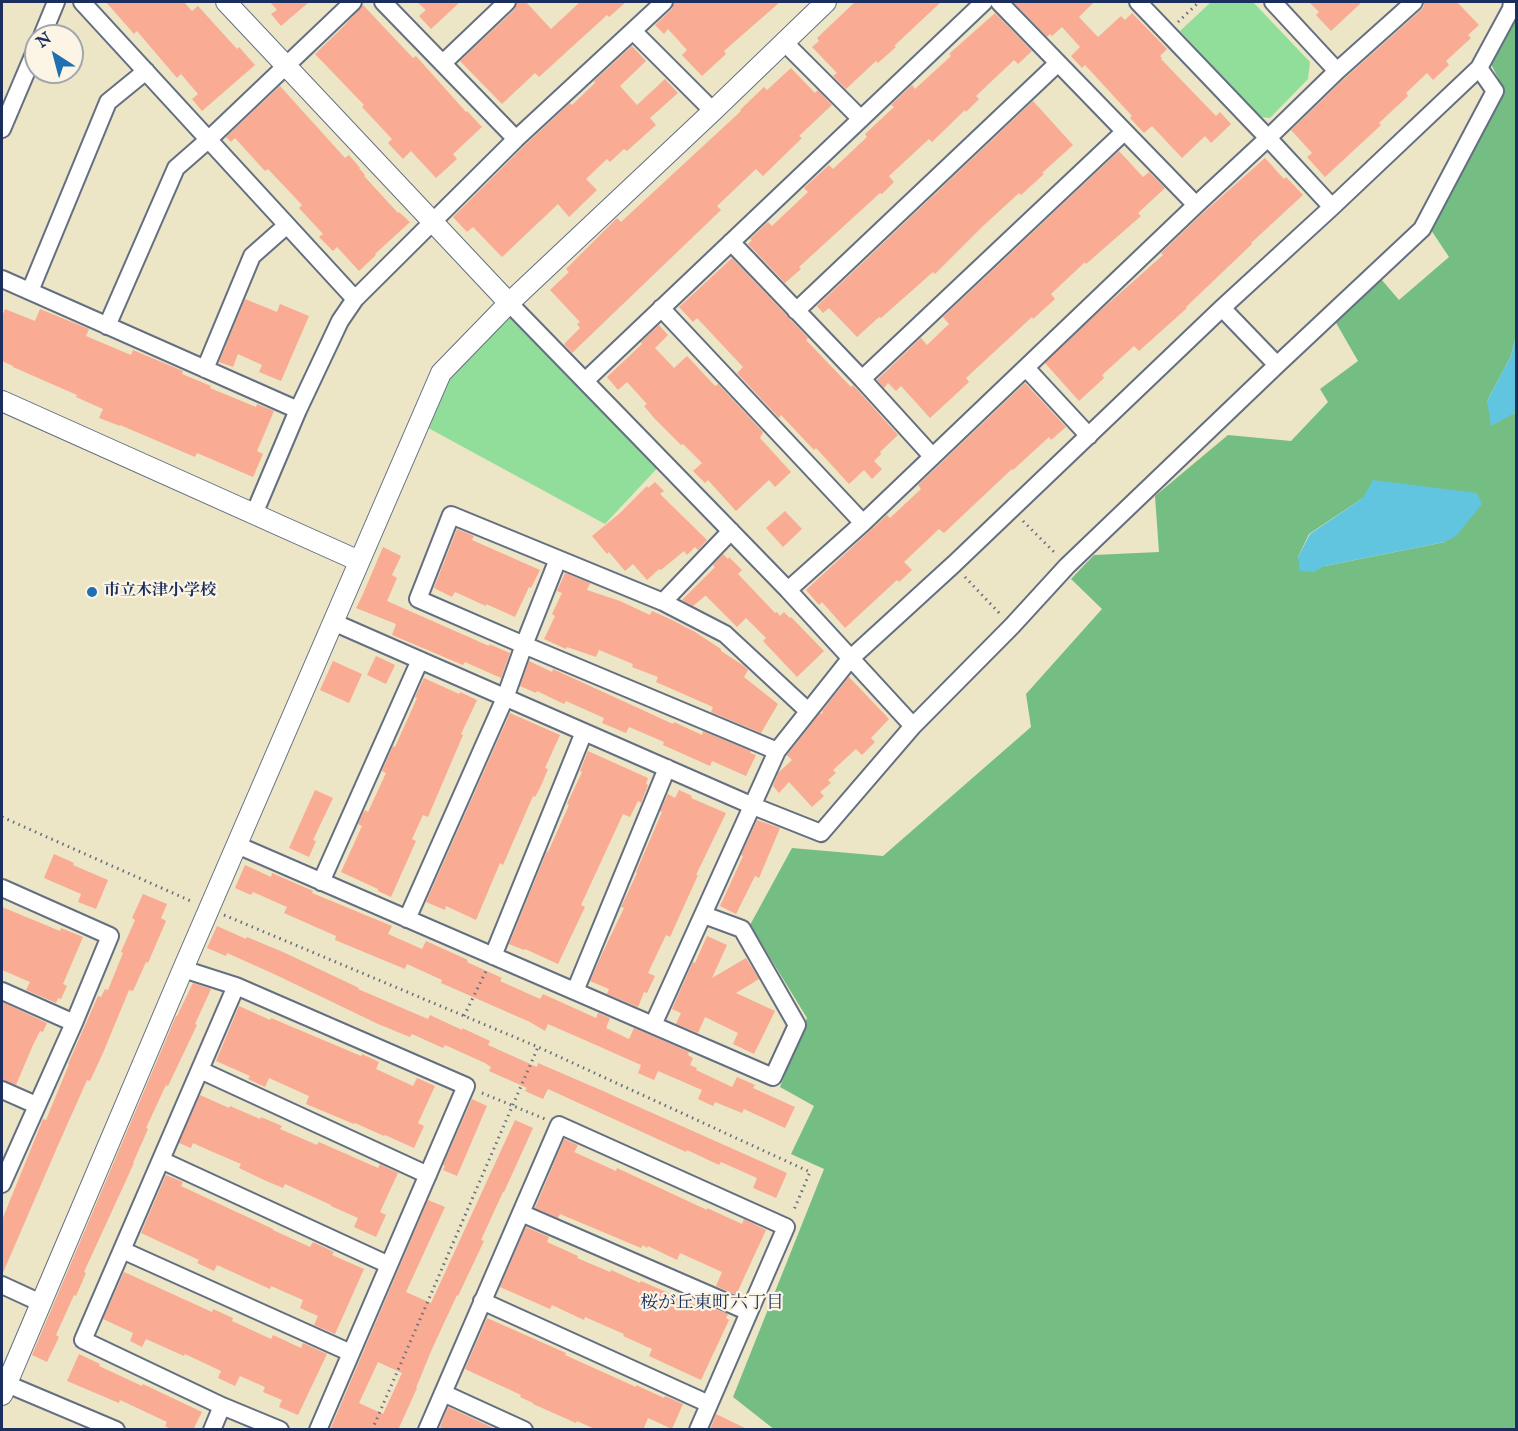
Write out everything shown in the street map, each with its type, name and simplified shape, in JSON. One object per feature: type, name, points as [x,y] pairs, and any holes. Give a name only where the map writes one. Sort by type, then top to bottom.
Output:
[{"type":"street","points":[[47,24],[57,2]]},
{"type":"street","points":[[82,2],[355,299]]},
{"type":"street","points":[[226,2],[508,303],[788,590],[913,726]]},
{"type":"street","points":[[107,326],[176,168],[353,2]]},
{"type":"street","points":[[383,2],[516,139]]},
{"type":"street","points":[[443,63],[507,2]]},
{"type":"street","points":[[254,514],[298,410],[340,321],[355,299],[516,139],[664,2]]},
{"type":"street","points":[[116,1430],[3,1387],[441,373],[508,303],[714,111],[826,2]]},
{"type":"street","points":[[585,381],[984,2]]},
{"type":"street","points":[[999,2],[1196,205]]},
{"type":"street","points":[[1138,2],[1332,207]]},
{"type":"street","points":[[1273,2],[1337,70]]},
{"type":"street","points":[[654,1025],[777,751],[849,659],[1012,510],[1222,308],[1479,68],[1511,9],[1512,2]]},
{"type":"street","points":[[788,590],[863,523],[1408,3]]},
{"type":"street","points":[[633,31],[714,111]]},
{"type":"street","points":[[784,42],[861,119]]},
{"type":"street","points":[[796,311],[1058,63]]},
{"type":"street","points":[[333,622],[753,806],[821,833],[913,726],[1012,627],[1067,566],[1422,229],[1495,91],[1479,68]]},
{"type":"street","points":[[30,291],[108,102],[146,71]]},
{"type":"street","points":[[2,129],[24,77]]},
{"type":"street","points":[[862,379],[1124,132]]},
{"type":"street","points":[[205,369],[252,256],[287,225]]},
{"type":"street","points":[[731,242],[932,456]]},
{"type":"street","points":[[2,279],[298,410]]},
{"type":"street","points":[[661,308],[863,523]]},
{"type":"street","points":[[1222,308],[1277,365]]},
{"type":"street","points":[[1026,368],[1089,436]]},
{"type":"street","points":[[2,401],[359,561]]},
{"type":"street","points":[[777,751],[418,599],[451,515],[663,602],[725,634],[808,711]]},
{"type":"street","points":[[663,602],[731,531]]},
{"type":"street","points":[[407,919],[506,698],[558,559]]},
{"type":"street","points":[[321,882],[420,660]]},
{"type":"street","points":[[493,956],[584,732]]},
{"type":"street","points":[[575,991],[667,768]]},
{"type":"street","points":[[237,845],[773,1077],[797,1025],[742,929],[704,915]]},
{"type":"street","points":[[2,888],[110,936],[2,1184]]},
{"type":"street","points":[[183,969],[236,986],[466,1086],[318,1430]]},
{"type":"street","points":[[236,986],[83,1340],[222,1406],[280,1430]]},
{"type":"street","points":[[2,991],[74,1023]]},
{"type":"street","points":[[200,1070],[428,1175]]},
{"type":"street","points":[[2,1090],[36,1105]]},
{"type":"street","points":[[427,1430],[559,1125],[786,1227],[698,1430]]},
{"type":"street","points":[[161,1160],[389,1265]]},
{"type":"street","points":[[521,1214],[749,1312]]},
{"type":"street","points":[[122,1250],[351,1353]]},
{"type":"street","points":[[2,1285],[41,1303]]},
{"type":"street","points":[[482,1301],[709,1404]]},
{"type":"street","points":[[442,1393],[524,1430]]},
{"type":"street","points":[[212,1430],[222,1406]]},
{"type":"path","points":[[1168,32],[1199,2]]},
{"type":"path","points":[[1012,510],[1067,566]]},
{"type":"path","points":[[954,564],[1012,627]]},
{"type":"path","points":[[2,817],[209,909],[538,1047],[810,1172],[786,1227]]},
{"type":"path","points":[[464,1016],[493,956]]},
{"type":"path","points":[[372,1430],[538,1047]]},
{"type":"path","points":[[466,1086],[559,1125]]},
{"type":"green space","points":[[1211,2],[1253,2],[1310,62],[1308,79],[1270,118],[1258,117],[1180,31]]},
{"type":"green space","points":[[1516,15],[1516,336],[1511,356],[1487,401],[1513,414],[1516,411],[1516,1429],[775,1430],[733,1397],[824,1169],[791,1154],[814,1106],[780,1087],[807,1018],[750,925],[792,848],[883,856],[1031,727],[1026,694],[1102,609],[1071,579],[1094,555],[1159,552],[1155,496],[1228,435],[1291,441],[1328,402],[1320,389],[1358,361],[1335,321],[1381,279],[1399,300],[1449,257],[1431,230],[1505,92],[1491,64]],"holes":[[[1363,498],[1445,542],[1325,566],[1298,557],[1309,534]]]},
{"type":"green space","points":[[509,303],[663,462],[605,524],[419,423],[441,373]]},
{"type":"water","points":[[1516,336],[1516,411],[1491,426],[1487,401],[1511,356]]},
{"type":"water","points":[[1373,480],[1477,493],[1482,504],[1456,536],[1445,542],[1325,566],[1313,572],[1300,571],[1298,557],[1310,534],[1363,498]]},
{"type":"building","points":[[106,2],[184,2],[192,11],[198,6],[237,49],[239,47],[255,65],[202,111],[192,99],[198,94],[181,74],[177,78],[137,31],[134,34]]},
{"type":"building","points":[[270,2],[309,2],[281,26],[271,14],[277,10]]},
{"type":"building","points":[[417,2],[460,2],[431,29],[419,16],[426,10]]},
{"type":"building","points":[[517,2],[526,2],[551,29],[580,2],[626,2],[609,17],[607,15],[539,77],[535,73],[502,104],[460,61],[514,10]]},
{"type":"building","points":[[674,2],[780,2],[724,51],[726,54],[702,76],[682,55],[687,50],[668,29],[664,34],[655,25],[672,9]]},
{"type":"building","points":[[855,2],[941,2],[894,46],[896,47],[878,63],[876,61],[846,89],[833,76],[837,73],[812,47],[819,41],[817,38]]},
{"type":"building","points":[[1013,2],[1094,2],[1079,17],[1098,37],[1121,16],[1125,20],[1132,13],[1167,49],[1160,56],[1161,59],[1216,116],[1220,112],[1231,124],[1211,143],[1205,136],[1182,158],[1152,126],[1144,133],[1130,118],[1132,116],[1085,65],[1082,68],[1071,56],[1080,47],[1062,27],[1052,36],[1050,34],[1047,37]]},
{"type":"building","points":[[1309,2],[1362,2],[1331,31],[1316,15],[1319,12]]},
{"type":"building","points":[[1424,2],[1457,2],[1479,25],[1468,35],[1471,38],[1446,61],[1449,65],[1433,80],[1427,73],[1406,93],[1408,96],[1379,123],[1381,125],[1325,177],[1307,157],[1312,153],[1291,130],[1421,10]]},
{"type":"building","points":[[363,5],[413,58],[416,56],[482,127],[453,154],[457,159],[436,178],[411,151],[403,159],[388,143],[392,139],[362,107],[364,105],[315,54]]},
{"type":"building","points":[[995,13],[1032,51],[1018,64],[1014,60],[976,96],[979,99],[966,112],[965,110],[932,142],[929,139],[889,176],[894,182],[799,267],[801,269],[785,283],[748,244],[752,240],[750,239],[768,222],[772,226],[808,192],[804,188],[829,165],[833,169],[867,137],[865,134],[894,107],[891,105],[912,85],[915,89],[951,56],[949,54]]},
{"type":"building","points":[[632,46],[646,61],[620,86],[637,105],[665,79],[678,93],[650,118],[656,125],[627,151],[624,149],[610,162],[607,159],[586,179],[597,190],[569,217],[558,204],[502,257],[473,227],[467,232],[453,217],[523,147],[570,103],[572,105]]},
{"type":"building","points":[[791,68],[815,93],[818,90],[832,105],[799,136],[802,138],[763,176],[756,169],[717,206],[721,210],[572,353],[564,344],[580,328],[577,324],[580,322],[550,290],[569,272],[566,269],[617,218],[621,222],[764,87],[767,90]]},
{"type":"building","points":[[280,86],[345,158],[349,155],[364,176],[398,213],[410,222],[359,271],[337,247],[333,251],[319,237],[323,234],[299,208],[302,205],[268,169],[265,171],[235,138],[231,142],[226,137]]},
{"type":"building","points":[[1033,101],[1073,145],[1021,195],[1019,193],[983,226],[935,274],[933,272],[857,337],[829,308],[823,313],[817,306]]},
{"type":"building","points":[[1119,151],[1143,177],[1149,172],[1165,188],[1138,213],[1141,216],[1086,264],[1085,262],[1051,294],[1055,299],[1033,319],[1032,317],[966,378],[969,382],[930,418],[901,386],[896,391],[888,383],[884,388],[877,380],[921,338],[927,345],[949,324],[943,317]]},
{"type":"building","points":[[1265,158],[1303,195],[1251,243],[1187,308],[1139,351],[1134,346],[1102,375],[1104,378],[1079,401],[1045,363],[1163,255],[1161,253],[1203,213]]},
{"type":"building","points":[[732,258],[808,338],[806,340],[851,387],[853,385],[898,435],[874,461],[882,469],[872,479],[864,470],[849,484],[781,415],[779,418],[737,373],[743,367],[697,318],[693,322],[679,307]]},
{"type":"building","points":[[245,299],[277,312],[280,304],[309,316],[281,381],[259,372],[262,365],[238,354],[233,367],[219,362]]},
{"type":"building","points":[[5,309],[35,321],[40,309],[89,329],[86,336],[131,355],[133,350],[183,371],[182,374],[211,386],[210,388],[256,407],[257,404],[274,411],[257,451],[263,454],[253,477],[197,453],[195,457],[99,418],[103,409],[2,361],[2,317]]},
{"type":"building","points":[[659,325],[668,335],[655,348],[674,368],[687,356],[715,386],[718,384],[763,432],[760,438],[791,472],[775,487],[769,480],[736,511],[708,480],[705,483],[693,471],[702,463],[655,419],[644,406],[647,404],[627,382],[618,390],[607,377]]},
{"type":"building","points":[[1025,383],[1066,427],[1051,440],[1049,437],[1012,469],[944,533],[939,529],[904,562],[912,570],[899,582],[897,580],[845,628],[822,602],[819,605],[806,590],[887,515],[890,518],[921,489],[918,485]]},
{"type":"building","points":[[655,482],[664,491],[660,494],[707,540],[698,550],[695,547],[687,555],[684,551],[647,580],[633,564],[625,571],[592,536],[619,514],[647,486],[648,488]]},
{"type":"building","points":[[785,511],[802,529],[783,547],[766,528]]},
{"type":"building","points":[[457,529],[474,536],[472,540],[540,570],[515,617],[455,592],[452,597],[434,588]]},
{"type":"building","points":[[383,547],[401,556],[392,575],[397,578],[387,601],[510,653],[501,678],[465,662],[463,665],[392,635],[396,624],[356,608]]},
{"type":"building","points":[[723,554],[742,570],[738,574],[775,613],[777,612],[780,616],[784,612],[791,617],[824,651],[797,677],[763,641],[766,638],[746,618],[737,627],[706,596],[693,606],[682,600],[715,567],[713,565]]},
{"type":"building","points":[[565,573],[590,583],[587,590],[620,601],[650,615],[652,611],[672,620],[695,632],[744,666],[748,670],[744,677],[778,704],[761,733],[711,712],[713,707],[656,682],[658,677],[632,667],[633,664],[599,650],[596,657],[567,647],[566,649],[544,639],[555,616],[552,614],[562,593],[557,591]]},
{"type":"building","points":[[376,656],[395,665],[386,684],[367,675]]},
{"type":"building","points":[[333,661],[362,674],[349,703],[320,690]]},
{"type":"building","points":[[529,661],[552,672],[553,669],[673,724],[674,722],[702,735],[703,731],[756,755],[746,776],[712,761],[710,766],[629,727],[626,733],[602,723],[604,718],[566,701],[564,704],[537,691],[536,693],[520,686]]},
{"type":"building","points":[[849,677],[889,719],[871,738],[875,742],[862,755],[856,749],[833,770],[836,773],[828,780],[831,783],[820,792],[824,796],[812,807],[789,782],[779,793],[773,786],[778,773],[792,760],[787,755]]},
{"type":"building","points":[[424,678],[477,700],[428,817],[423,815],[412,839],[416,841],[391,897],[341,872],[362,826],[358,824],[365,810],[368,812],[386,773],[382,771],[393,746],[395,747]]},
{"type":"building","points":[[510,713],[560,735],[545,768],[548,769],[540,788],[535,797],[533,796],[503,865],[500,863],[476,920],[446,906],[445,910],[426,902]]},
{"type":"building","points":[[588,751],[648,778],[646,784],[648,785],[641,803],[638,801],[630,817],[623,814],[581,905],[585,907],[558,964],[509,944],[547,851],[569,805],[567,804],[582,772],[580,771]]},
{"type":"building","points":[[315,790],[333,798],[313,840],[316,841],[309,857],[289,848]]},
{"type":"building","points":[[679,790],[692,796],[691,798],[726,813],[696,875],[698,875],[670,937],[666,935],[648,973],[655,976],[647,993],[644,992],[638,1007],[607,994],[609,989],[590,981],[624,908],[621,907],[662,812],[660,811],[668,794],[675,798]]},
{"type":"building","points":[[757,820],[780,828],[759,878],[755,876],[736,914],[720,906]]},
{"type":"building","points":[[54,854],[108,880],[96,909],[78,902],[81,894],[44,878]]},
{"type":"building","points":[[245,865],[271,877],[272,873],[313,891],[312,893],[392,926],[388,934],[422,949],[426,941],[468,960],[467,962],[502,978],[500,981],[540,999],[543,994],[596,1018],[598,1013],[610,1018],[606,1028],[629,1039],[634,1028],[689,1052],[688,1055],[693,1058],[690,1065],[697,1068],[696,1070],[732,1087],[737,1077],[755,1085],[753,1088],[795,1107],[785,1128],[744,1109],[742,1113],[715,1102],[713,1106],[698,1099],[702,1090],[658,1071],[654,1080],[638,1073],[641,1065],[605,1049],[548,1024],[545,1031],[530,1022],[441,983],[442,980],[407,964],[405,969],[335,940],[336,936],[284,913],[287,907],[253,892],[251,895],[235,888]]},
{"type":"building","points":[[143,894],[167,904],[161,918],[166,921],[133,991],[129,990],[90,1081],[87,1080],[2,1275],[2,1220],[43,1119],[46,1120],[98,996],[101,997],[105,989],[108,990],[135,920],[132,918]]},
{"type":"building","points":[[2,907],[60,931],[61,928],[83,937],[63,984],[67,986],[61,999],[58,998],[56,1003],[26,990],[30,982],[2,970]]},
{"type":"building","points":[[217,926],[283,952],[358,989],[428,1019],[430,1015],[462,1030],[462,1028],[490,1041],[488,1045],[537,1067],[538,1063],[787,1173],[776,1198],[753,1188],[757,1178],[721,1162],[719,1165],[687,1150],[686,1152],[548,1089],[543,1099],[525,1091],[527,1088],[489,1071],[491,1067],[485,1063],[445,1045],[443,1048],[412,1034],[410,1037],[378,1024],[227,953],[226,956],[207,948]]},
{"type":"building","points":[[707,936],[727,945],[712,978],[746,958],[759,979],[736,993],[775,1011],[754,1054],[733,1044],[738,1033],[705,1017],[698,1033],[676,1024],[681,1013],[672,1009]]},
{"type":"building","points":[[193,983],[211,989],[195,1024],[197,1025],[146,1128],[148,1129],[134,1163],[84,1272],[86,1273],[76,1296],[74,1295],[56,1335],[59,1337],[47,1362],[32,1355],[176,1016]]},
{"type":"building","points":[[2,1002],[47,1023],[33,1045],[16,1085],[2,1080]]},
{"type":"building","points":[[239,1006],[361,1056],[362,1054],[379,1062],[376,1069],[413,1086],[417,1078],[435,1086],[418,1123],[424,1126],[414,1148],[306,1104],[309,1096],[269,1078],[265,1087],[248,1079],[250,1076],[216,1061]]},
{"type":"building","points":[[200,1095],[229,1108],[230,1106],[260,1119],[261,1117],[282,1126],[280,1129],[317,1145],[319,1142],[378,1168],[380,1164],[398,1173],[380,1212],[386,1215],[376,1237],[354,1227],[358,1218],[331,1205],[285,1184],[283,1188],[264,1180],[239,1168],[241,1164],[193,1143],[191,1148],[179,1143]]},
{"type":"building","points":[[472,1099],[487,1106],[457,1176],[443,1170],[445,1166],[443,1165]]},
{"type":"building","points":[[515,1120],[533,1128],[481,1240],[484,1241],[432,1349],[398,1430],[330,1430],[428,1200],[445,1207],[406,1292],[431,1303]],"holes":[[[378,1362],[402,1373],[383,1414],[359,1403]]]},
{"type":"building","points":[[564,1139],[578,1145],[574,1152],[616,1171],[617,1168],[742,1224],[744,1219],[766,1230],[736,1295],[716,1286],[722,1272],[680,1253],[677,1260],[648,1246],[647,1248],[643,1245],[641,1248],[560,1214],[558,1218],[535,1208]]},
{"type":"building","points":[[166,1175],[183,1182],[181,1186],[273,1230],[310,1247],[313,1242],[334,1252],[332,1255],[364,1269],[335,1334],[314,1325],[318,1316],[300,1308],[303,1300],[271,1286],[270,1289],[217,1265],[214,1271],[197,1263],[199,1260],[141,1233]]},
{"type":"building","points":[[526,1227],[549,1237],[547,1242],[578,1256],[577,1258],[640,1283],[641,1281],[709,1311],[711,1307],[728,1314],[726,1318],[729,1320],[701,1380],[649,1356],[652,1349],[623,1336],[624,1334],[585,1317],[584,1320],[552,1305],[550,1309],[500,1287]]},
{"type":"building","points":[[124,1272],[212,1312],[213,1309],[233,1318],[232,1321],[271,1339],[273,1335],[301,1348],[303,1343],[327,1354],[298,1415],[279,1407],[282,1400],[263,1392],[265,1387],[240,1376],[235,1386],[218,1378],[221,1371],[146,1339],[142,1347],[130,1341],[133,1333],[103,1319]]},
{"type":"building","points":[[487,1318],[636,1387],[636,1385],[683,1404],[672,1429],[648,1418],[643,1430],[597,1430],[533,1404],[520,1397],[521,1395],[465,1369]]},
{"type":"building","points":[[79,1354],[100,1364],[99,1366],[202,1412],[193,1430],[173,1430],[165,1426],[167,1422],[120,1400],[119,1403],[67,1381]]},
{"type":"building","points":[[448,1407],[497,1430],[445,1430],[440,1427]]},
{"type":"building","points":[[716,1414],[749,1430],[710,1430]]},
{"type":"place","name":"市立木津小学校","points":[[92,592]]},
{"type":"district","name":"桜が丘東町六丁目","points":[[712,1304]]}]
